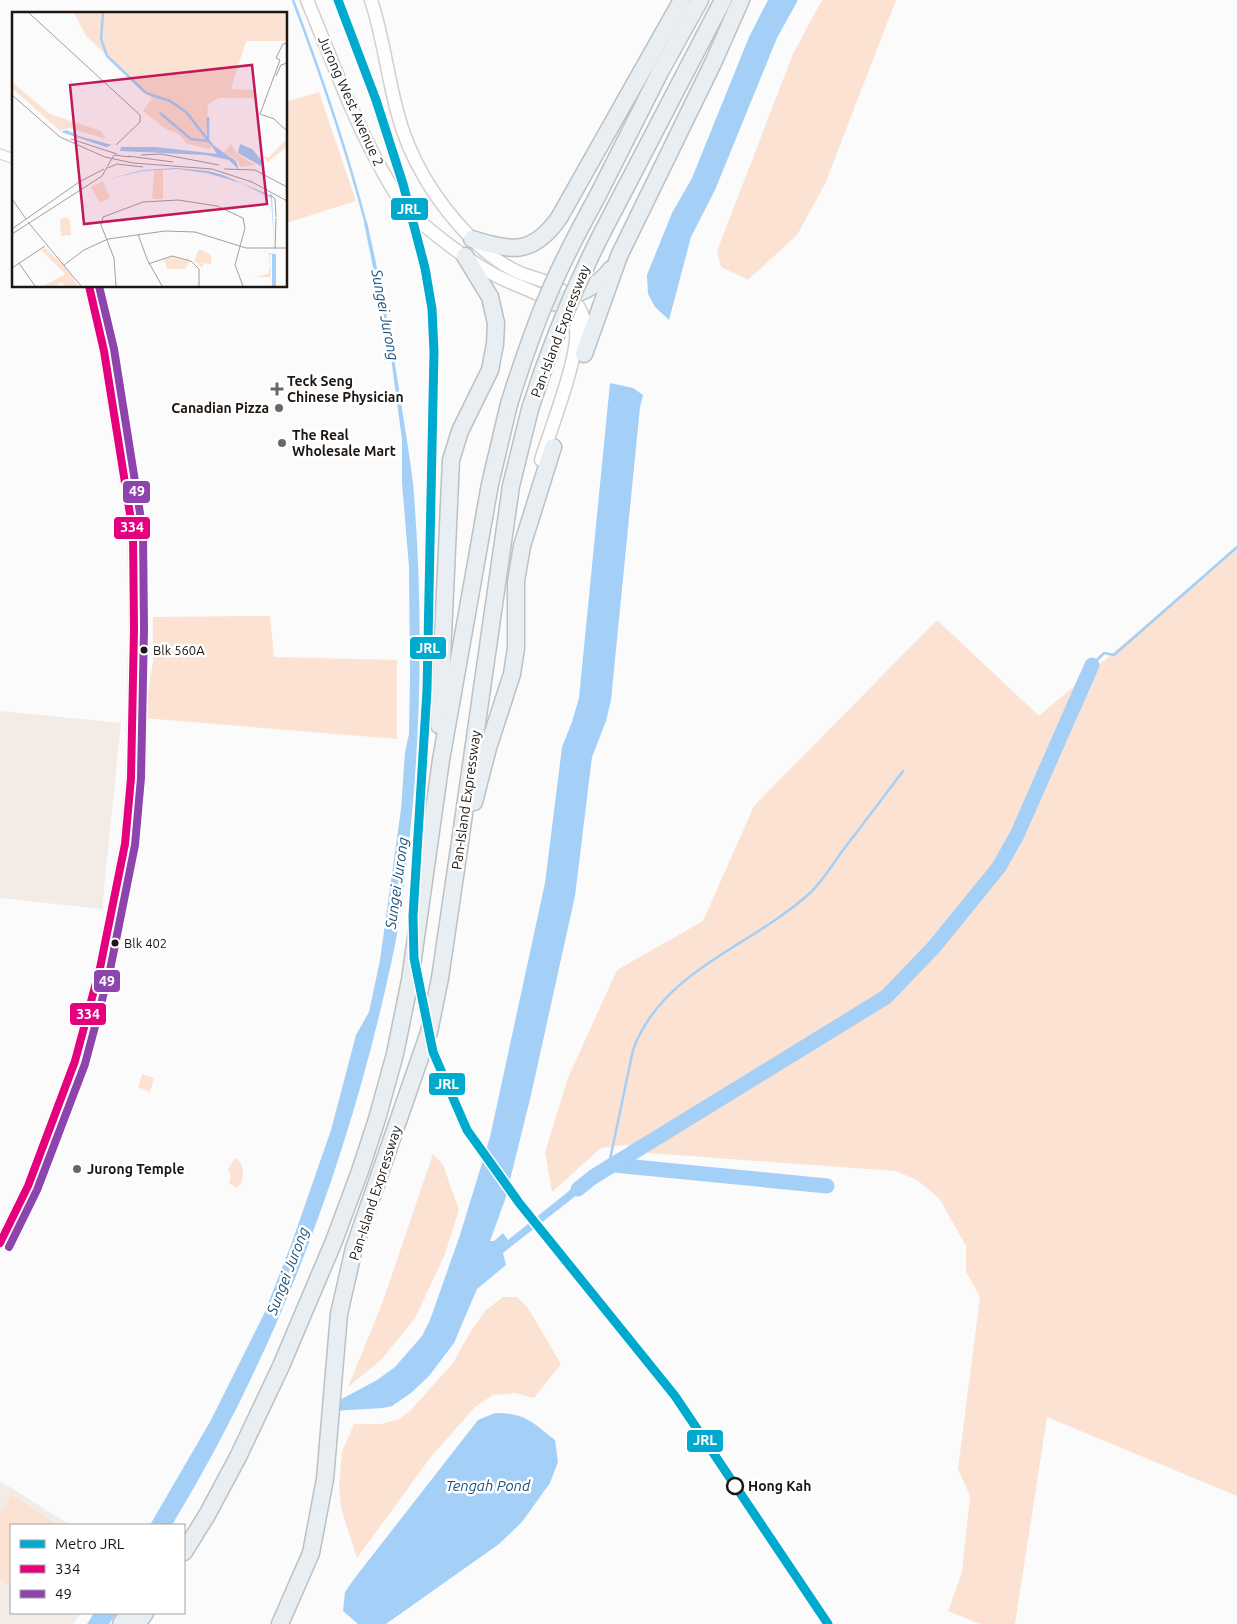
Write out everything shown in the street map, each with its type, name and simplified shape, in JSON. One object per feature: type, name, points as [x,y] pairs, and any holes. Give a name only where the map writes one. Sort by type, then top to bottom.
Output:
[{"type":"highway","points":[[472,239],[494,246],[513,248],[535,243],[548,234],[682,0]]},
{"type":"highway","name":"Pan-Island Expressway","points":[[185,1550],[238,1457],[281,1366],[334,1241],[360,1171],[396,1054],[410,980],[438,780],[490,484],[509,404],[527,347],[549,292],[571,245],[660,72],[700,0]]},
{"type":"highway","name":"Pan-Island Expressway","points":[[280,1624],[311,1553],[325,1479],[339,1314],[354,1248],[430,1032],[440,978],[511,486],[530,409],[547,356],[568,302],[587,261],[723,0]]},
{"type":"highway","points":[[584,354],[619,256],[741,0]]},
{"type":"highway","points":[[438,780],[440,678],[451,460],[460,431],[490,370],[495,344],[496,323],[490,297],[465,256]]},
{"type":"highway","points":[[553,302],[578,294],[602,279],[619,256]]},
{"type":"highway","points":[[460,842],[478,790],[488,748],[512,674],[516,648],[516,581],[522,546],[553,447]]},
{"type":"highway","points":[[185,1530],[238,1457]]},
{"type":"main road","name":"Jurong West Avenue 2","points":[[308,0],[364,137],[399,199],[416,218],[465,256],[494,275],[553,302],[569,316],[574,324],[576,332],[574,355],[537,473],[539,488]]},
{"type":"main road","points":[[372,0],[397,112],[409,146],[446,210],[472,239],[502,263],[519,273],[548,283],[570,296],[580,308],[585,320],[584,354],[553,447]]},
{"type":"street","points":[[0,154],[12,158]]},
{"type":"street","points":[[0,1243],[28,1186],[75,1061],[102,960],[126,844],[131,778],[134,629],[133,533],[106,364],[89,288]]},
{"type":"shaded area","points":[[822,0],[896,0],[825,184],[797,235],[748,280],[721,267],[717,251],[793,54]]},
{"type":"shaded area","points":[[319,92],[356,201],[288,222],[288,101]]},
{"type":"shaded area","points":[[1237,547],[1237,1496],[1047,1417],[1015,1624],[980,1624],[948,1611],[962,1573],[970,1496],[958,1469],[980,1297],[966,1272],[966,1246],[939,1198],[917,1180],[896,1171],[649,1153],[626,1145],[601,1148],[552,1192],[545,1152],[568,1078],[617,970],[703,921],[754,806],[937,620],[1039,716]]},
{"type":"shaded area","points":[[270,616],[274,657],[397,660],[397,739],[143,718],[153,662],[153,617]]},
{"type":"shaded area","points":[[0,711],[121,723],[102,909],[0,898]]},
{"type":"shaded area","points":[[142,1074],[154,1078],[150,1092],[138,1087]]},
{"type":"shaded area","points":[[433,1154],[443,1165],[459,1210],[445,1254],[415,1318],[381,1360],[348,1387],[382,1304]]},
{"type":"shaded area","points":[[235,1158],[241,1163],[243,1173],[241,1184],[236,1188],[229,1183],[231,1175],[228,1170]]},
{"type":"shaded area","points":[[503,1297],[517,1297],[528,1308],[561,1364],[534,1398],[515,1393],[493,1395],[475,1407],[430,1458],[357,1558],[341,1508],[339,1487],[342,1452],[354,1424],[382,1424],[399,1419],[410,1411],[453,1363],[471,1331],[486,1310]]},
{"type":"shaded area","points":[[0,1481],[68,1524],[10,1524],[10,1614],[80,1614],[73,1624],[0,1624]]},
{"type":"shaded area","points":[[12,1495],[56,1524],[10,1524],[10,1585],[0,1579],[0,1514]]},
{"type":"water","points":[[768,0],[798,0],[777,38],[715,190],[691,237],[669,320],[655,307],[648,294],[647,275],[672,213],[692,178],[749,37]]},
{"type":"water","name":"Sungei Jurong","points":[[367,222],[391,338],[413,483],[416,528],[420,618],[419,708],[417,753],[402,904],[391,964],[374,1038],[330,1183],[305,1254],[276,1324],[210,1459],[173,1524],[151,1524],[211,1420],[264,1314],[291,1245],[331,1130],[356,1035],[369,1012],[380,960],[401,809],[405,752],[409,734],[409,567],[402,483],[402,440],[390,350],[364,223]]},
{"type":"water","points":[[610,383],[633,388],[643,395],[640,407],[611,700],[606,721],[592,757],[575,896],[531,1095],[505,1200],[490,1241],[494,1241],[503,1233],[508,1240],[590,1174],[596,1180],[503,1253],[506,1265],[477,1289],[454,1343],[429,1376],[411,1393],[392,1406],[333,1411],[336,1402],[377,1380],[395,1367],[422,1336],[430,1320],[460,1235],[490,1137],[545,883],[562,747],[579,698]]},
{"type":"water","name":"Tengah Pond","points":[[495,1413],[506,1413],[522,1417],[555,1440],[558,1462],[550,1483],[522,1522],[499,1544],[386,1624],[358,1624],[343,1611],[345,1592],[478,1420]]},
{"type":"water","points":[[93,1614],[116,1614],[109,1624],[87,1624]]},
{"type":"waterway","name":"Sungei Jurong","points":[[293,0],[333,111],[366,224]]},
{"type":"waterway","points":[[1092,665],[1104,653],[1114,655],[1237,547]]},
{"type":"waterway","points":[[578,1189],[593,1177],[886,997],[934,947],[999,867],[1017,835],[1092,665]]},
{"type":"waterway","points":[[608,1169],[633,1050],[647,1022],[665,999],[687,979],[711,961],[788,911],[811,892],[903,771]]},
{"type":"waterway","points":[[614,1165],[827,1186]]},
{"type":"metro line","name":"JRL","points":[[338,0],[376,100],[403,184],[425,268],[432,309],[434,352],[427,690],[413,916],[414,958],[433,1052],[467,1130],[520,1204],[675,1396],[828,1624]]},
{"type":"transit line","name":"334","points":[[0,1243],[28,1186],[75,1061],[100,968],[125,844],[131,778],[134,629],[133,533],[104,351],[89,288]]},
{"type":"transit line","name":"49","points":[[9,1247],[37,1190],[85,1064],[110,970],[135,845],[141,778],[144,629],[143,532],[114,349],[99,288]]},
{"type":"place","name":"Teck Seng Chinese Physician","points":[[277,389]]},
{"type":"place","name":"Canadian Pizza","points":[[279,408]]},
{"type":"place","name":"The Real Wholesale Mart","points":[[282,443]]},
{"type":"place","name":"Blk 560A","points":[[144,650]]},
{"type":"place","name":"Blk 402","points":[[115,943]]},
{"type":"place","name":"Jurong Temple","points":[[77,1169]]},
{"type":"place","name":"Hong Kah","points":[[735,1486]]}]
